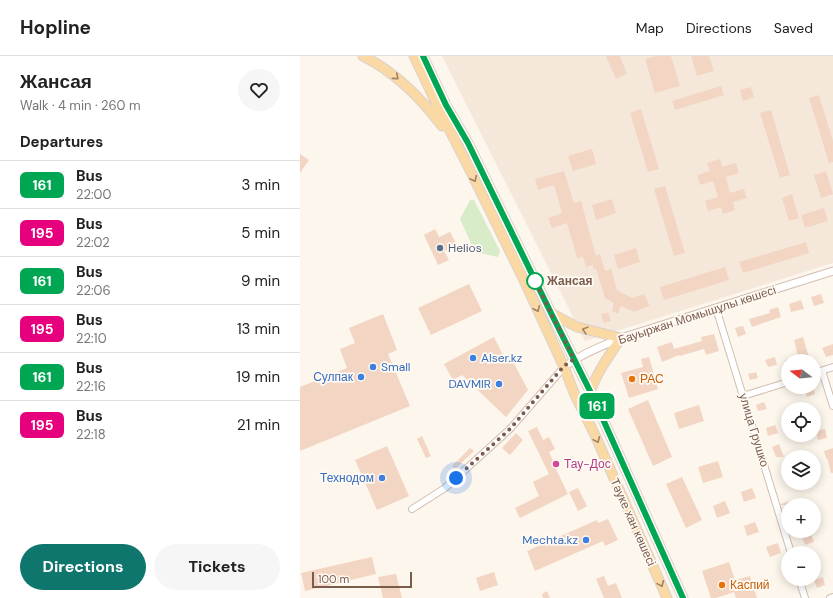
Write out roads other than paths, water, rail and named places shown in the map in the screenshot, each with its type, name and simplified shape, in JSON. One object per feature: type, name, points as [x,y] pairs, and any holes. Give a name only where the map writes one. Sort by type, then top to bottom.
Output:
[{"type":"main road","points":[[363,56],[391,73],[413,92],[431,111],[457,144]]},
{"type":"main road","name":"Тәуке хан көшесі","points":[[414,56],[520,272],[564,366],[575,395],[595,435],[667,598]]},
{"type":"main road","name":"Тәуке хан көшесі","points":[[423,56],[446,105],[468,143],[590,392],[683,598]]},
{"type":"main road","points":[[551,313],[577,327],[621,338],[604,362],[590,392]]},
{"type":"street","name":"Бауыржан Момышұлы көшесі","points":[[564,366],[588,351],[621,338],[833,271]]},
{"type":"street","name":"улица Грушко","points":[[716,308],[789,546]]},
{"type":"street","points":[[412,509],[445,488],[510,429],[564,366]]},
{"type":"street","points":[[833,367],[822,371],[833,406]]},
{"type":"street","points":[[743,396],[781,384]]},
{"type":"street","points":[[801,586],[805,598]]},
{"type":"place","name":"Helios","points":[[440,248]]},
{"type":"place","name":"Жансая","points":[[535,281]]},
{"type":"place","name":"Alser.kz","points":[[473,358]]},
{"type":"place","name":"Small","points":[[373,367]]},
{"type":"place","name":"Сулпак","points":[[361,377]]},
{"type":"place","name":"РАС","points":[[632,379]]},
{"type":"place","name":"DAVMIR","points":[[499,384]]},
{"type":"place","name":"Тау-Дос","points":[[556,464]]},
{"type":"place","name":"Технодом","points":[[382,478]]},
{"type":"place","name":"Mechta.kz","points":[[586,540]]},
{"type":"place","name":"Каспий","points":[[722,585]]}]
